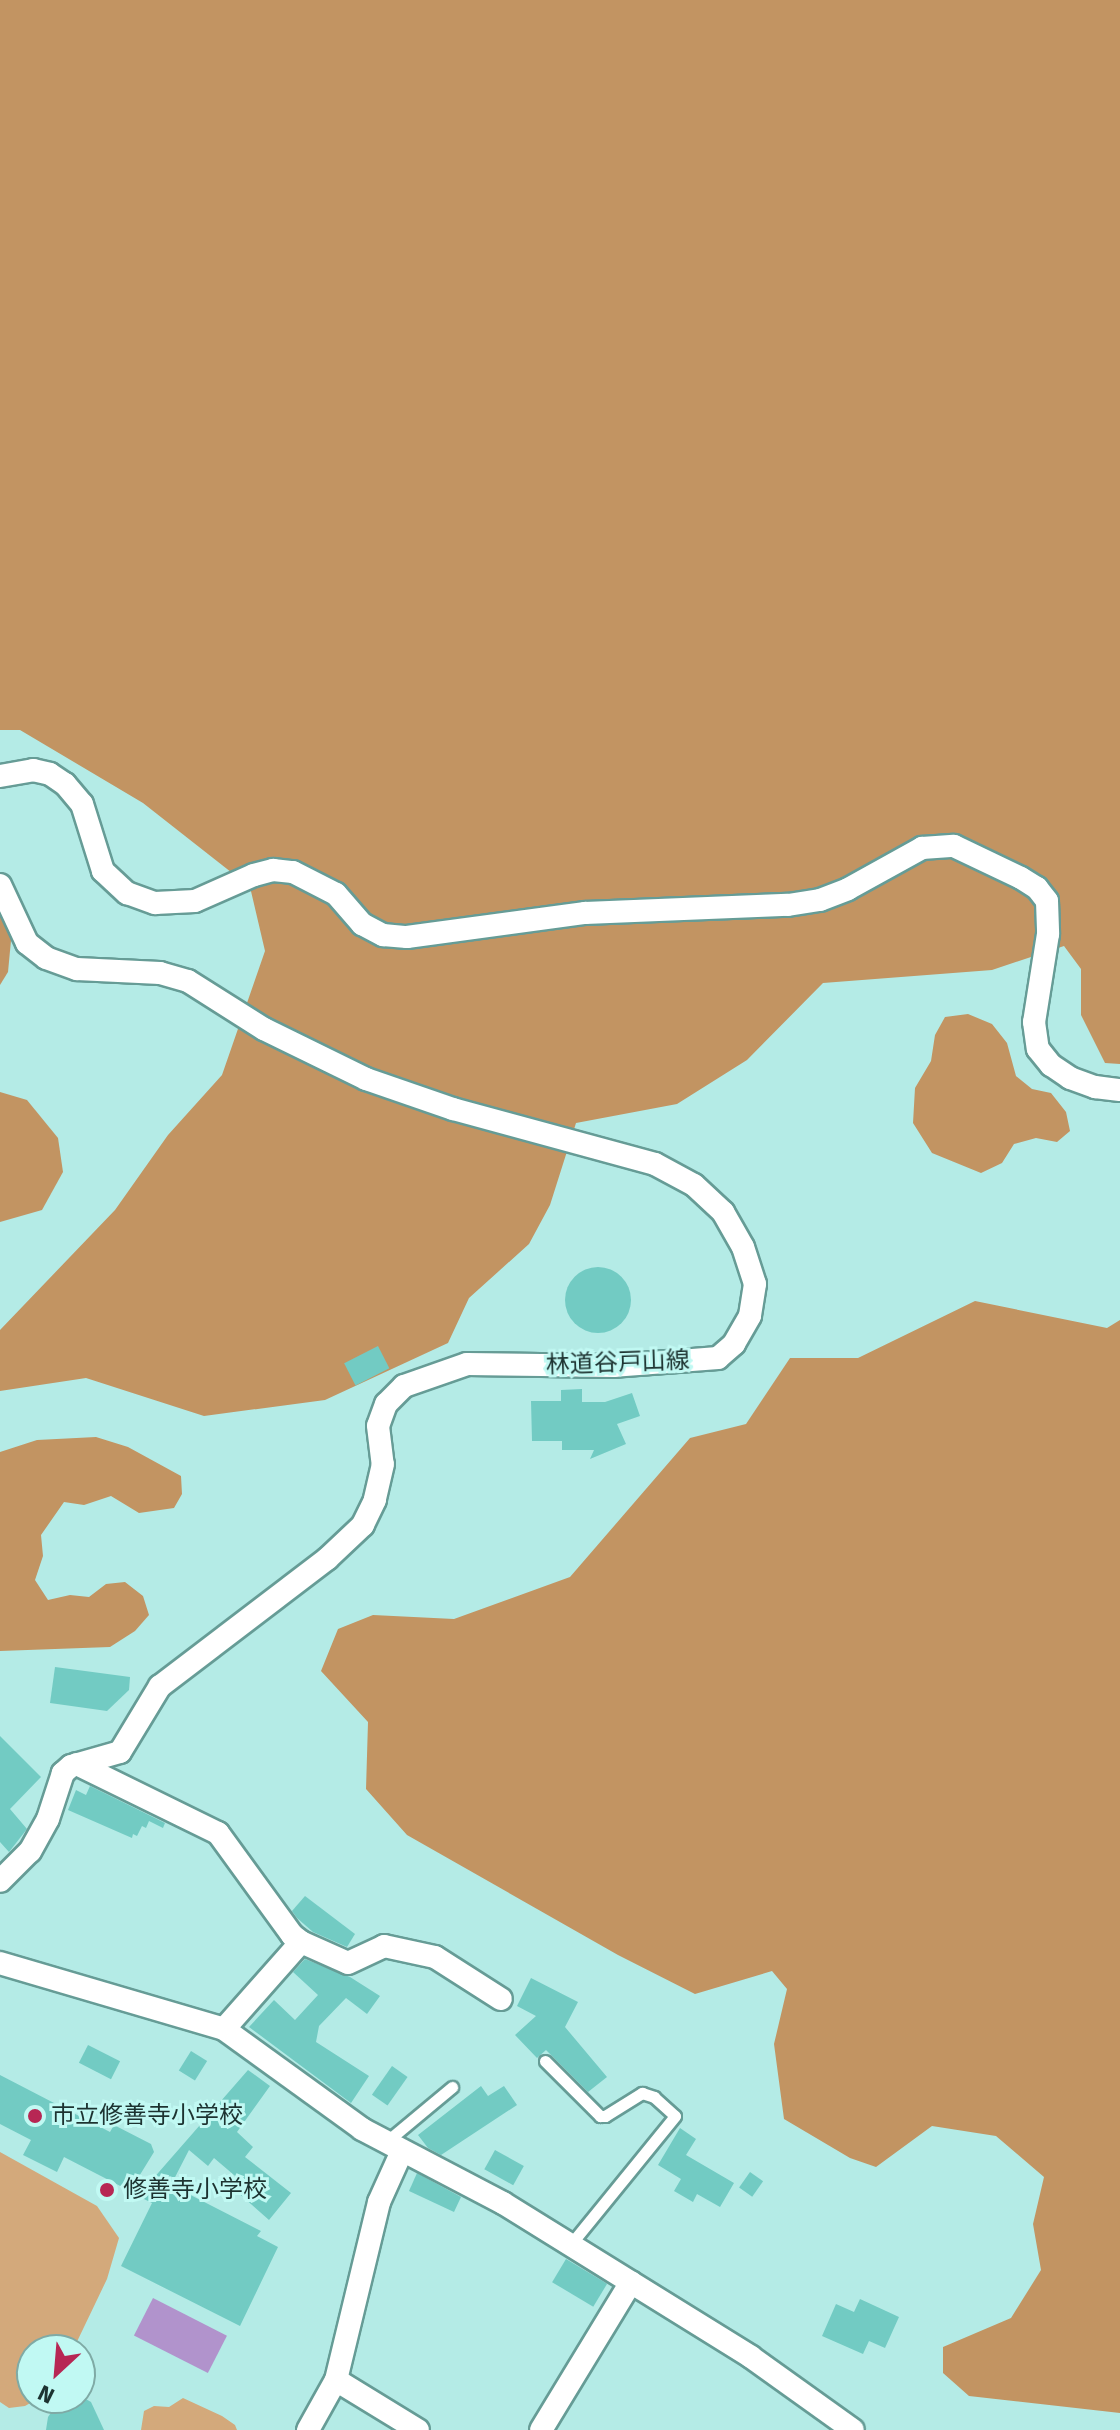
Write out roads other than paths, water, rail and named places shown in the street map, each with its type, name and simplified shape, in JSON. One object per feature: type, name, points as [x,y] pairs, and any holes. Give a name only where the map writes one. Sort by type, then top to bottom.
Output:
[{"type":"street","points":[[0,776],[33,770],[50,774],[65,784],[82,804],[103,871],[127,893],[155,903],[195,901],[254,875],[273,870],[293,872],[336,894],[362,924],[383,935],[407,937],[585,913],[799,903],[848,889],[922,848],[954,846],[1021,878],[1047,901],[1048,934],[1034,1022],[1038,1049],[1051,1065],[1070,1078],[1095,1087],[1120,1090]]},
{"type":"street","name":"林道谷戸山線","points":[[0,885],[27,943],[46,958],[77,969],[160,973],[188,981],[264,1029],[366,1079],[453,1109],[655,1164],[694,1185],[723,1212],[743,1247],[755,1284],[750,1316],[734,1344],[718,1358],[615,1366],[467,1364],[404,1386],[386,1404],[378,1426],[383,1464],[375,1500],[363,1525],[327,1559],[160,1686],[120,1752],[77,1764]]},
{"type":"street","points":[[0,1881],[30,1851],[48,1819],[63,1773],[77,1764],[218,1833],[284,1924],[301,1942],[348,1963],[384,1946],[435,1957],[501,1999]]},
{"type":"street","points":[[224,2029],[301,1942]]},
{"type":"street","points":[[0,1963],[224,2029],[326,2105],[394,2147],[481,2191],[631,2282],[751,2357],[853,2430]]},
{"type":"street","points":[[308,2430],[336,2380],[394,2147]]},
{"type":"street","points":[[541,2430],[631,2282]]},
{"type":"street","points":[[336,2380],[418,2430]]},
{"type":"lane","points":[[545,2061],[600,2116],[642,2093],[654,2097],[675,2116],[570,2245]]},
{"type":"lane","points":[[394,2147],[452,2087]]},
{"type":"place","name":"市立修善寺小学校","points":[[35,2116]]},
{"type":"place","name":"修善寺小学校","points":[[107,2190]]}]
